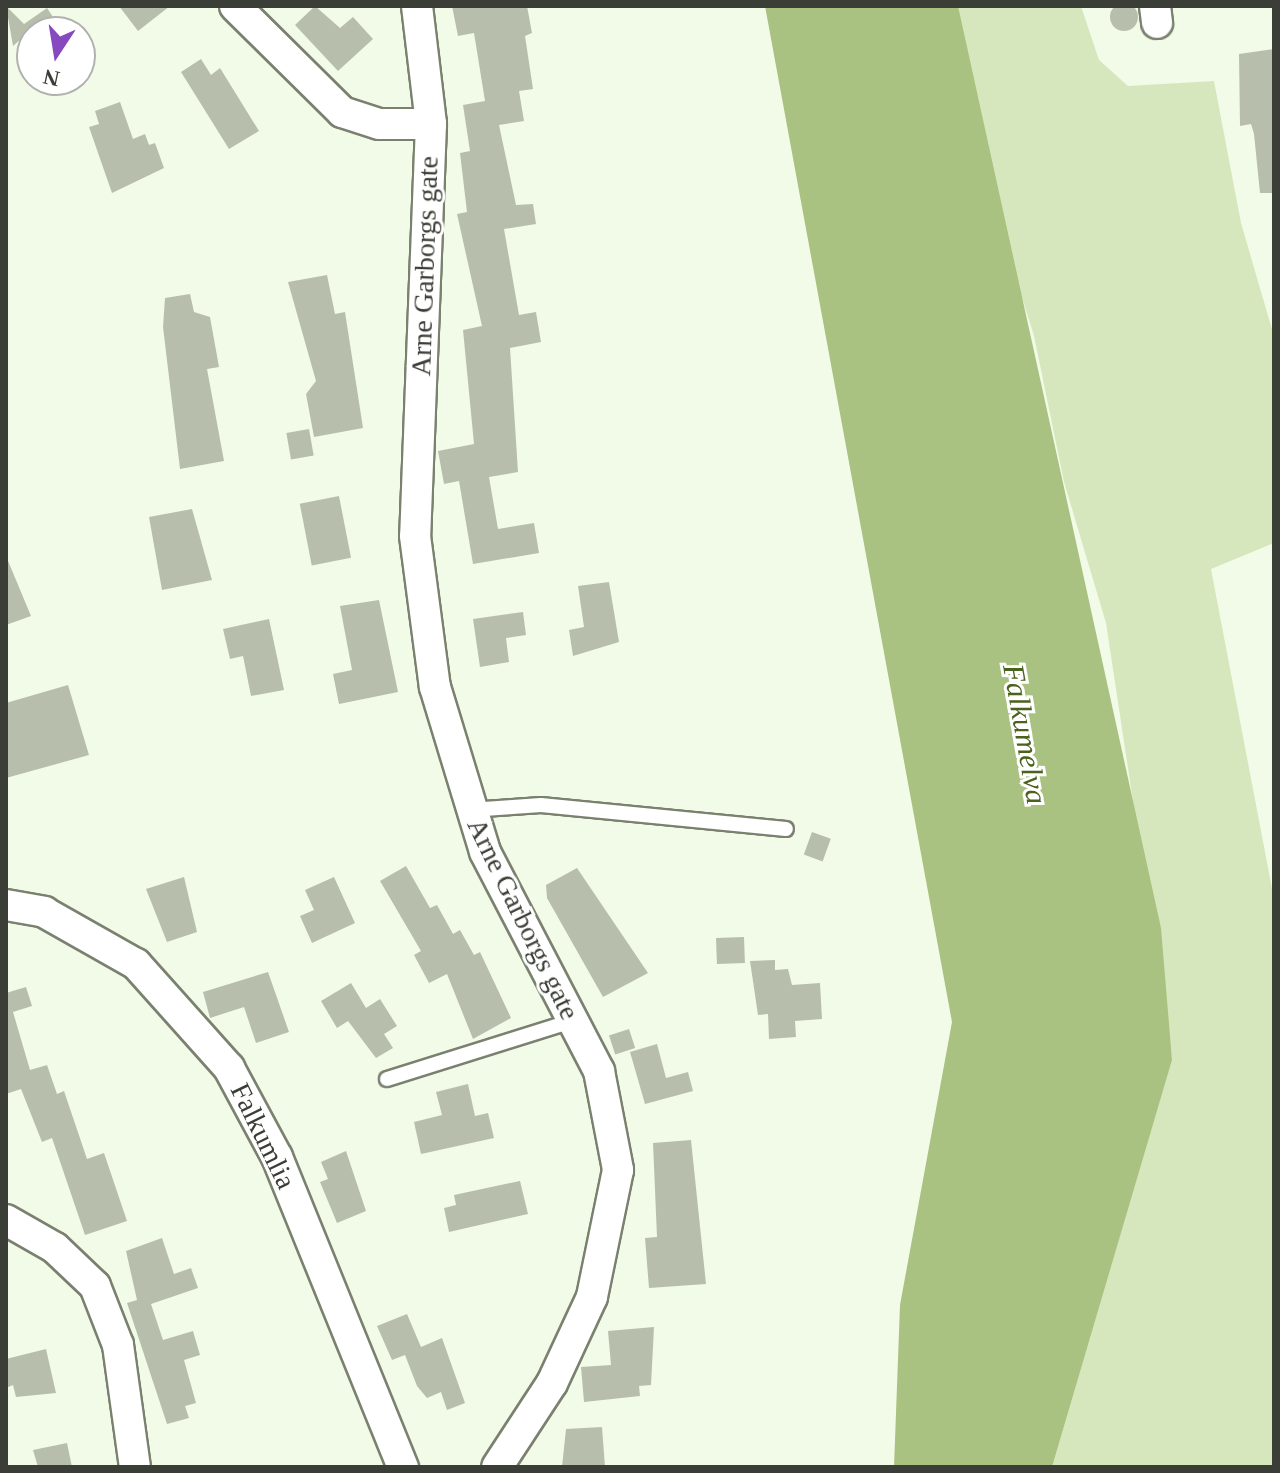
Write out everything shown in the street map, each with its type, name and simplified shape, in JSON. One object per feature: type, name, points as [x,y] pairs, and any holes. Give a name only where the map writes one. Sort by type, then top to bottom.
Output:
[{"type":"street","points":[[235,6],[342,112],[379,124],[431,124]]},
{"type":"street","name":"Arne Garborgs gate","points":[[417,6],[431,124],[415,536],[435,687],[470,811],[572,1021],[612,1116],[618,1170],[612,1221],[579,1326],[497,1467]]},
{"type":"street","name":"Falkumlia","points":[[6,905],[44,912],[126,957],[229,1068],[277,1157],[403,1467]]},
{"type":"street","points":[[6,1220],[55,1248],[95,1286],[118,1345],[135,1467]]},
{"type":"lane","points":[[470,811],[541,805],[786,829]]},
{"type":"lane","points":[[387,1079],[572,1021]]},
{"type":"shaded area","points":[[945,6],[1081,6],[1099,60],[1128,86],[1214,81],[1241,223],[1274,336],[1274,543],[1211,569],[1274,899],[1274,1467],[1052,1467],[1172,1059],[1106,623],[1064,482],[1034,336],[946,53]]},
{"type":"water","name":"Falkumelva","points":[[765,6],[958,6],[1161,928],[1172,1060],[1052,1467],[894,1467],[900,1305],[952,1022]]},
{"type":"building","points":[[1124,3],[1134,7],[1138,17],[1134,27],[1124,31],[1114,27],[1110,17],[1114,7]]},
{"type":"building","points":[[6,6],[16,16],[16,43],[13,46]]},
{"type":"building","points":[[119,6],[170,6],[138,31]]},
{"type":"building","points":[[315,6],[340,28],[353,17],[373,39],[338,71],[295,25]]},
{"type":"building","points":[[452,6],[527,6],[532,33],[525,36],[533,89],[519,91],[524,121],[499,125],[516,205],[533,204],[536,224],[504,229],[519,315],[536,312],[541,342],[510,348],[518,472],[489,477],[498,529],[534,523],[539,553],[473,564],[459,481],[444,484],[438,451],[474,444],[463,330],[482,326],[457,214],[467,212],[460,153],[470,151],[463,105],[485,101],[474,33],[458,36]]},
{"type":"building","points":[[47,8],[52,16],[36,16]]},
{"type":"building","points":[[1274,49],[1274,193],[1260,193],[1254,134],[1251,124],[1240,126],[1239,54]]},
{"type":"building","points":[[201,59],[211,75],[220,68],[259,131],[229,149],[181,72]]},
{"type":"building","points":[[120,102],[133,139],[145,134],[149,145],[155,143],[164,168],[112,193],[89,127],[99,124],[95,111]]},
{"type":"building","points":[[327,275],[335,314],[345,312],[363,428],[314,437],[306,394],[316,381],[288,282]]},
{"type":"building","points":[[190,294],[194,312],[210,317],[219,367],[207,369],[224,461],[180,469],[163,327],[165,298]]},
{"type":"building","points":[[309,429],[314,456],[291,460],[286,433]]},
{"type":"building","points":[[339,496],[351,558],[312,565],[300,504]]},
{"type":"building","points":[[192,509],[212,580],[162,590],[149,517]]},
{"type":"building","points":[[6,556],[31,616],[6,625]]},
{"type":"building","points":[[609,582],[619,642],[573,656],[569,630],[584,627],[578,586]]},
{"type":"building","points":[[379,600],[398,692],[339,704],[333,674],[352,670],[340,606]]},
{"type":"building","points":[[523,612],[526,635],[506,638],[509,662],[480,667],[473,619]]},
{"type":"building","points":[[269,619],[284,690],[251,696],[243,656],[230,659],[223,629]]},
{"type":"building","points":[[68,685],[89,755],[6,778],[6,703]]},
{"type":"building","points":[[812,832],[831,839],[823,861],[804,855]]},
{"type":"building","points":[[406,866],[430,908],[437,905],[453,934],[460,930],[474,955],[480,952],[511,1018],[473,1039],[447,974],[429,983],[414,955],[421,951],[380,881]]},
{"type":"building","points":[[577,868],[648,973],[603,997],[547,898],[546,885]]},
{"type":"building","points":[[184,877],[197,932],[167,942],[146,889]]},
{"type":"building","points":[[334,877],[355,923],[312,943],[300,916],[314,910],[305,890]]},
{"type":"building","points":[[744,937],[745,963],[717,964],[716,938]]},
{"type":"building","points":[[775,960],[775,970],[788,969],[792,985],[820,983],[822,1019],[795,1021],[796,1037],[769,1039],[768,1014],[758,1015],[750,961]]},
{"type":"building","points":[[268,972],[289,1032],[256,1043],[244,1007],[210,1018],[203,992]]},
{"type":"building","points":[[351,983],[366,1008],[380,999],[397,1026],[384,1034],[393,1048],[376,1058],[348,1021],[337,1028],[321,1001]]},
{"type":"building","points":[[26,987],[32,1006],[13,1012],[30,1070],[47,1065],[57,1094],[64,1091],[87,1159],[104,1153],[127,1221],[85,1235],[52,1138],[42,1142],[21,1089],[6,1094],[6,993]]},
{"type":"building","points":[[629,1029],[635,1048],[615,1055],[609,1035]]},
{"type":"building","points":[[657,1044],[666,1078],[688,1072],[693,1091],[645,1104],[630,1052]]},
{"type":"building","points":[[468,1084],[475,1116],[488,1113],[494,1138],[421,1154],[414,1122],[442,1115],[436,1092]]},
{"type":"building","points":[[691,1140],[706,1284],[649,1288],[645,1238],[657,1237],[653,1143]]},
{"type":"building","points":[[346,1151],[366,1211],[337,1223],[320,1182],[328,1179],[321,1162]]},
{"type":"building","points":[[520,1181],[528,1214],[449,1232],[444,1208],[456,1205],[454,1195]]},
{"type":"building","points":[[162,1238],[174,1274],[191,1268],[198,1288],[151,1304],[163,1340],[193,1331],[200,1355],[184,1360],[196,1403],[185,1406],[189,1418],[167,1424],[127,1303],[137,1300],[126,1251]]},
{"type":"building","points":[[407,1314],[421,1347],[442,1338],[465,1403],[447,1410],[441,1392],[427,1398],[417,1386],[405,1355],[392,1360],[377,1326]]},
{"type":"building","points":[[654,1327],[651,1385],[639,1386],[640,1396],[584,1402],[581,1367],[611,1365],[608,1331]]},
{"type":"building","points":[[46,1349],[56,1393],[16,1397],[13,1385],[6,1388],[6,1359]]},
{"type":"building","points":[[602,1427],[605,1467],[562,1467],[566,1429]]},
{"type":"building","points":[[67,1443],[72,1467],[38,1467],[33,1450]]}]
